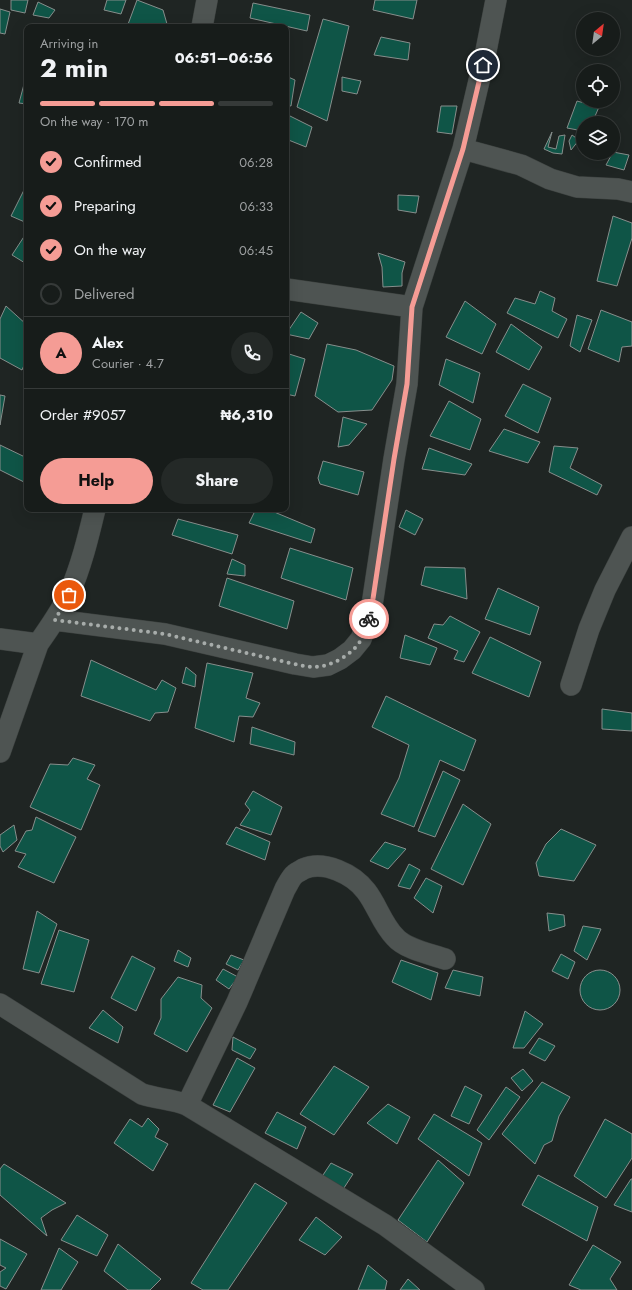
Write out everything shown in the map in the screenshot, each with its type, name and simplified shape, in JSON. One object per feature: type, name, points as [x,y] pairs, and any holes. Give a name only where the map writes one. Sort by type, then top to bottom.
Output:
[{"type":"street","points":[[203,24],[207,0]]},
{"type":"street","points":[[55,620],[165,634],[294,664],[313,667],[328,665],[340,659],[352,650],[361,639],[371,612],[407,384],[412,307],[463,149],[486,51],[496,0]]},
{"type":"street","points":[[463,149],[521,165],[550,179],[576,187],[618,189],[632,192]]},
{"type":"street","points":[[289,289],[412,307]]},
{"type":"street","points":[[0,752],[38,644],[55,620],[69,595],[84,556],[94,512]]},
{"type":"street","points":[[571,685],[589,629],[605,590],[632,538]]},
{"type":"street","points":[[0,639],[38,644]]},
{"type":"street","points":[[187,1104],[237,1002],[285,889],[295,873],[309,867],[317,867],[338,870],[349,875],[365,890],[384,924],[396,939],[417,950],[445,959]]},
{"type":"street","points":[[0,1004],[142,1094],[187,1104],[386,1225],[474,1290]]},
{"type":"building","points":[[11,0],[28,0],[25,13],[11,10]]},
{"type":"building","points":[[107,0],[126,0],[121,14],[104,10]]},
{"type":"building","points":[[137,0],[163,10],[167,24],[128,24]]},
{"type":"building","points":[[375,0],[417,0],[413,19],[373,10]]},
{"type":"building","points":[[38,2],[55,10],[49,18],[33,15]]},
{"type":"building","points":[[253,3],[310,15],[307,31],[289,27],[289,24],[276,24],[250,18]]},
{"type":"building","points":[[0,9],[10,12],[5,34],[0,33]]},
{"type":"building","points":[[323,19],[349,26],[327,121],[297,107]]},
{"type":"building","points":[[381,37],[410,43],[408,60],[374,55]]},
{"type":"building","points":[[289,77],[295,80],[291,106],[289,106]]},
{"type":"building","points":[[342,77],[361,81],[357,94],[342,91]]},
{"type":"building","points":[[24,84],[24,104],[19,103]]},
{"type":"building","points":[[576,104],[576,108],[599,108],[595,116],[576,116],[576,130],[567,128]]},
{"type":"building","points":[[441,106],[457,106],[452,134],[437,132]]},
{"type":"building","points":[[289,116],[312,127],[306,147],[289,140]]},
{"type":"building","points":[[552,132],[548,147],[556,149],[559,136],[565,135],[562,154],[553,153],[544,149]]},
{"type":"building","points":[[572,135],[576,138],[576,144],[571,150],[569,141]]},
{"type":"building","points":[[620,153],[629,155],[624,170],[606,165],[609,160],[620,160]]},
{"type":"building","points":[[24,190],[24,222],[11,216]]},
{"type":"building","points":[[398,195],[419,196],[416,213],[398,210]]},
{"type":"building","points":[[613,216],[632,223],[632,238],[617,286],[597,281]]},
{"type":"building","points":[[24,237],[24,262],[12,255]]},
{"type":"building","points":[[378,253],[405,262],[402,273],[402,286],[383,287],[382,267]]},
{"type":"building","points":[[540,291],[555,298],[552,311],[567,319],[558,338],[507,313],[515,298],[535,304]]},
{"type":"building","points":[[465,301],[496,324],[482,354],[446,337]]},
{"type":"building","points":[[6,306],[24,322],[24,365],[22,370],[0,358],[0,319]]},
{"type":"building","points":[[601,310],[632,322],[632,346],[622,347],[619,362],[588,349]]},
{"type":"building","points":[[301,312],[318,323],[309,339],[289,335],[289,330]]},
{"type":"building","points":[[577,315],[592,320],[580,352],[570,346]]},
{"type":"building","points":[[511,324],[542,347],[529,370],[496,352]]},
{"type":"building","points":[[327,344],[356,350],[394,366],[392,380],[372,410],[338,412],[315,396]]},
{"type":"building","points":[[289,354],[305,359],[295,396],[289,395]]},
{"type":"building","points":[[446,359],[480,373],[473,403],[439,385]]},
{"type":"building","points":[[523,384],[551,398],[538,433],[505,416]]},
{"type":"building","points":[[0,395],[5,396],[0,425]]},
{"type":"building","points":[[449,401],[481,419],[470,450],[430,436]]},
{"type":"building","points":[[343,417],[367,424],[349,445],[338,447]]},
{"type":"building","points":[[504,429],[540,442],[528,463],[489,451]]},
{"type":"building","points":[[0,445],[24,457],[24,482],[0,470]]},
{"type":"building","points":[[554,446],[578,448],[570,468],[602,485],[597,495],[549,472]]},
{"type":"building","points":[[429,448],[472,464],[465,475],[422,469]]},
{"type":"building","points":[[323,461],[364,472],[358,495],[320,484],[318,478]]},
{"type":"building","points":[[406,510],[423,519],[415,535],[399,527]]},
{"type":"building","points":[[254,512],[274,512],[315,529],[311,543],[249,523]]},
{"type":"building","points":[[178,519],[238,535],[232,554],[172,535]]},
{"type":"building","points":[[290,548],[353,568],[346,600],[281,578]]},
{"type":"building","points":[[232,559],[245,565],[245,576],[227,574]]},
{"type":"building","points":[[425,567],[465,568],[467,599],[421,585]]},
{"type":"building","points":[[227,578],[294,601],[287,629],[219,606]]},
{"type":"building","points":[[498,588],[539,607],[530,635],[485,619]]},
{"type":"building","points":[[450,616],[480,632],[464,662],[454,659],[458,651],[428,638],[434,624],[443,625]]},
{"type":"building","points":[[405,635],[437,648],[430,665],[400,658]]},
{"type":"building","points":[[490,637],[541,662],[529,697],[472,673]]},
{"type":"building","points":[[91,660],[156,690],[162,680],[176,688],[168,712],[155,713],[150,721],[81,696]]},
{"type":"building","points":[[207,663],[253,673],[246,698],[260,703],[253,717],[239,716],[234,742],[195,728]]},
{"type":"building","points":[[186,667],[196,675],[195,687],[182,683]]},
{"type":"building","points":[[386,696],[476,740],[464,771],[440,760],[414,827],[381,814],[399,778],[409,745],[372,727]]},
{"type":"building","points":[[602,709],[632,713],[632,731],[602,729]]},
{"type":"building","points":[[252,727],[295,742],[294,755],[250,744]]},
{"type":"building","points":[[73,758],[95,765],[87,779],[100,785],[81,830],[30,807],[50,764],[68,765]]},
{"type":"building","points":[[443,771],[460,780],[435,837],[418,831]]},
{"type":"building","points":[[253,791],[282,807],[271,835],[240,825],[250,810],[245,804]]},
{"type":"building","points":[[463,804],[491,824],[463,885],[431,869]]},
{"type":"building","points":[[36,817],[76,837],[54,883],[18,867],[26,854],[15,851],[26,831],[32,830]]},
{"type":"building","points":[[14,825],[17,840],[3,852],[0,846],[0,835]]},
{"type":"building","points":[[236,827],[270,842],[265,860],[226,844]]},
{"type":"building","points":[[561,829],[596,845],[574,881],[539,876],[536,863],[546,844]]},
{"type":"building","points":[[385,842],[406,849],[388,869],[370,861]]},
{"type":"building","points":[[409,864],[420,870],[410,889],[398,886]]},
{"type":"building","points":[[426,878],[442,886],[433,913],[414,898]]},
{"type":"building","points":[[37,911],[57,924],[39,973],[23,969]]},
{"type":"building","points":[[547,913],[564,915],[565,926],[549,931]]},
{"type":"building","points":[[583,926],[601,929],[587,960],[574,951]]},
{"type":"building","points":[[59,930],[89,940],[74,992],[41,984]]},
{"type":"building","points":[[178,950],[191,958],[188,967],[174,961]]},
{"type":"building","points":[[561,954],[575,962],[568,979],[552,971]]},
{"type":"building","points":[[231,955],[244,960],[238,970],[226,964]]},
{"type":"building","points":[[132,956],[155,968],[136,1011],[111,998]]},
{"type":"building","points":[[401,960],[438,973],[431,1000],[392,982]]},
{"type":"building","points":[[223,969],[238,977],[229,989],[216,980]]},
{"type":"building","points":[[453,970],[483,977],[480,996],[445,988]]},
{"type":"building","points":[[600,970],[608,972],[614,976],[618,982],[620,990],[618,998],[614,1004],[608,1008],[600,1010],[592,1008],[586,1004],[582,998],[580,990],[582,982],[586,976],[592,972]]},
{"type":"building","points":[[178,977],[202,985],[201,998],[212,1008],[187,1052],[154,1034],[161,1018],[161,999]]},
{"type":"building","points":[[103,1010],[123,1027],[118,1043],[89,1028]]},
{"type":"building","points":[[525,1011],[543,1024],[524,1048],[513,1048]]},
{"type":"building","points":[[233,1037],[256,1049],[250,1059],[232,1050]]},
{"type":"building","points":[[539,1038],[555,1046],[545,1061],[529,1053]]},
{"type":"building","points":[[237,1058],[255,1068],[230,1112],[213,1105]]},
{"type":"building","points":[[334,1066],[369,1087],[334,1135],[300,1114]]},
{"type":"building","points":[[523,1069],[533,1081],[522,1091],[511,1078]]},
{"type":"building","points":[[542,1082],[570,1097],[559,1116],[552,1141],[544,1145],[535,1164],[502,1134]]},
{"type":"building","points":[[465,1086],[482,1095],[469,1124],[451,1116]]},
{"type":"building","points":[[506,1087],[520,1097],[489,1140],[477,1130]]},
{"type":"building","points":[[388,1104],[410,1117],[397,1144],[367,1123]]},
{"type":"building","points":[[277,1112],[306,1127],[297,1149],[265,1133]]},
{"type":"building","points":[[434,1114],[482,1143],[469,1176],[418,1139]]},
{"type":"building","points":[[148,1118],[159,1129],[155,1137],[168,1144],[153,1171],[114,1143],[130,1119],[142,1127]]},
{"type":"building","points":[[605,1119],[632,1134],[632,1158],[606,1198],[574,1176]]},
{"type":"building","points":[[438,1160],[464,1183],[427,1242],[398,1220]]},
{"type":"building","points":[[331,1163],[353,1174],[342,1191],[321,1178]]},
{"type":"building","points":[[4,1164],[66,1203],[52,1210],[41,1218],[47,1236],[0,1195],[0,1169]]},
{"type":"building","points":[[538,1175],[598,1207],[587,1241],[522,1205]]},
{"type":"building","points":[[632,1179],[632,1212],[614,1205]]},
{"type":"building","points":[[255,1183],[287,1203],[228,1290],[203,1290],[191,1283]]},
{"type":"building","points":[[77,1215],[108,1235],[97,1256],[61,1240]]},
{"type":"building","points":[[316,1217],[342,1237],[325,1255],[299,1240]]},
{"type":"building","points":[[0,1239],[27,1254],[6,1289],[0,1286],[0,1272],[6,1268],[0,1265]]},
{"type":"building","points":[[118,1244],[161,1279],[150,1290],[128,1290],[104,1271]]},
{"type":"building","points":[[593,1245],[621,1262],[610,1279],[617,1290],[581,1290],[569,1285]]},
{"type":"building","points":[[59,1248],[78,1262],[61,1290],[41,1290]]},
{"type":"building","points":[[368,1265],[387,1281],[385,1290],[358,1290]]},
{"type":"building","points":[[408,1279],[420,1290],[400,1290]]},
{"type":"way so far","points":[[69,595],[55,620],[165,634],[294,664],[313,667],[328,665],[340,659],[352,650],[361,639],[369,619]]},
{"type":"route","points":[[369,619],[407,384],[412,307],[463,149],[483,65]]}]
